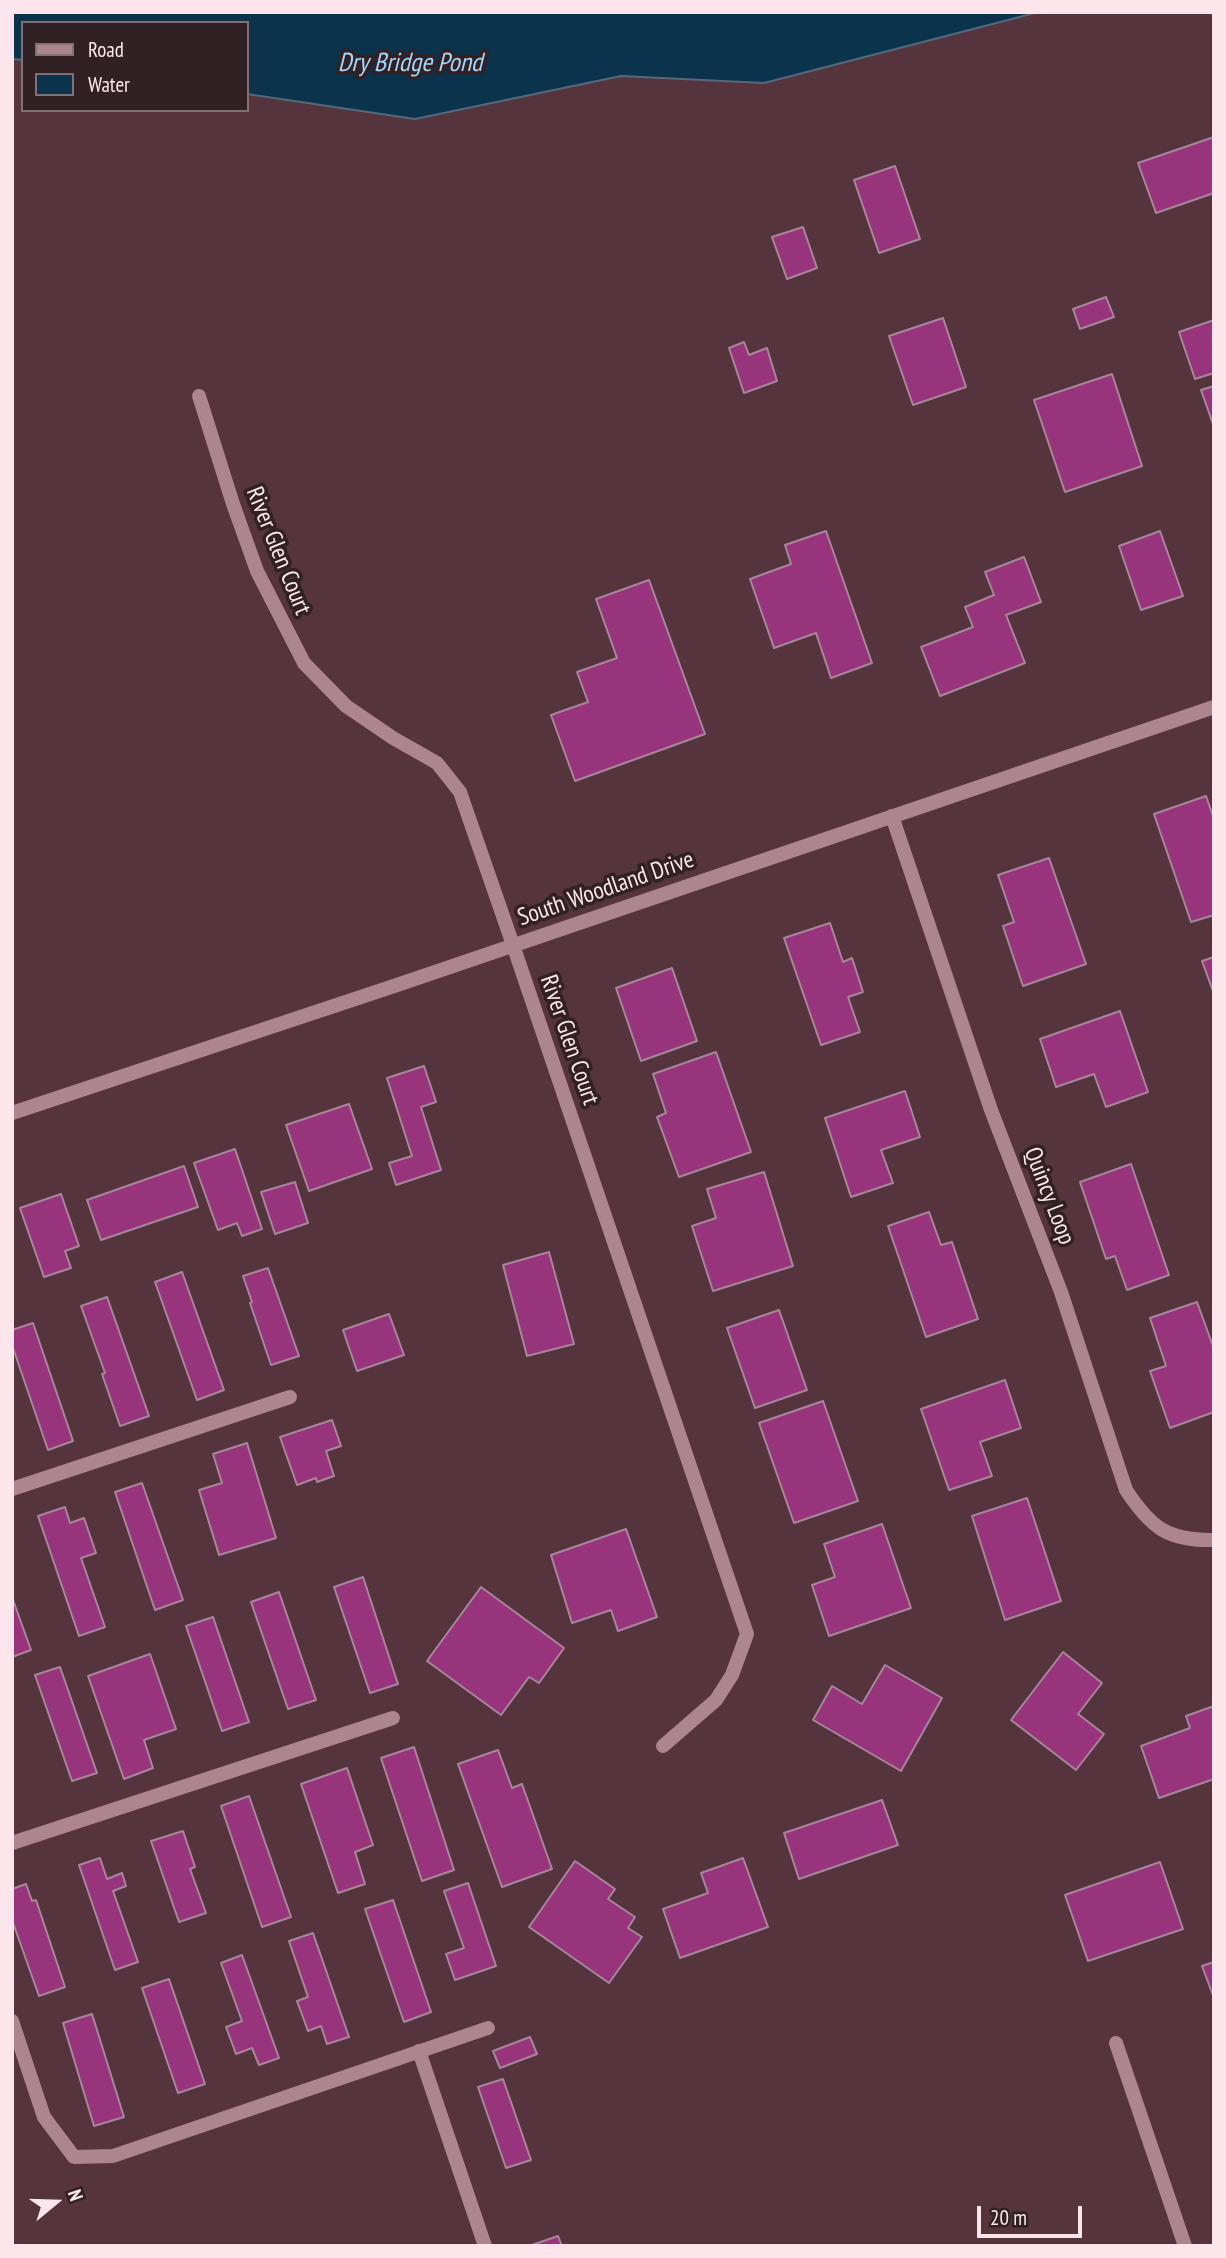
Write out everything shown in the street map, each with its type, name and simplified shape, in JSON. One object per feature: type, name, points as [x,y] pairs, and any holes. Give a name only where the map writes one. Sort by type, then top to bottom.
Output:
[{"type":"street","name":"River Glen Court","points":[[199,396],[257,571],[304,663],[346,706],[393,738],[437,763],[460,792],[513,945],[747,1634],[732,1675],[716,1700],[663,1746]]},
{"type":"street","name":"South Woodland Drive","points":[[12,1113],[1214,707]]},
{"type":"street","name":"Quincy Loop","points":[[891,816],[991,1110],[1061,1292],[1126,1490],[1143,1516],[1166,1532],[1192,1541],[1214,1541]]},
{"type":"street","points":[[12,1489],[290,1396]]},
{"type":"street","points":[[12,1843],[393,1718]]},
{"type":"street","points":[[12,2021],[44,2116],[74,2157],[113,2156],[488,2028]]},
{"type":"street","points":[[1116,2043],[1185,2246]]},
{"type":"street","points":[[419,2051],[485,2246]]},
{"type":"water","name":"Dry Bridge Pond","points":[[12,12],[1039,12],[764,83],[621,76],[415,119],[248,94],[248,21],[21,21],[21,60],[12,59]]},
{"type":"building","points":[[1214,137],[1214,193],[1156,213],[1138,163]]},
{"type":"building","points":[[895,166],[920,239],[879,253],[854,180]]},
{"type":"building","points":[[803,227],[817,268],[787,279],[772,237]]},
{"type":"building","points":[[1106,297],[1114,317],[1080,329],[1073,309]]},
{"type":"building","points":[[943,318],[966,387],[913,405],[889,336]]},
{"type":"building","points":[[1214,320],[1214,373],[1195,379],[1179,332]]},
{"type":"building","points":[[744,342],[749,355],[767,348],[777,381],[744,393],[729,348]]},
{"type":"building","points":[[1112,374],[1142,466],[1065,492],[1034,400]]},
{"type":"building","points":[[1214,386],[1214,427],[1201,390]]},
{"type":"building","points":[[826,531],[872,663],[831,678],[816,633],[774,648],[750,579],[791,564],[785,545]]},
{"type":"building","points":[[1160,531],[1183,596],[1141,610],[1119,546]]},
{"type":"building","points":[[1024,557],[1041,602],[1006,615],[1025,663],[940,696],[921,647],[973,627],[965,607],[994,595],[985,572]]},
{"type":"building","points":[[649,580],[705,734],[575,781],[551,715],[588,702],[577,672],[617,658],[596,599]]},
{"type":"building","points":[[1206,796],[1214,819],[1214,915],[1191,922],[1154,814]]},
{"type":"building","points":[[1049,858],[1086,964],[1023,986],[1003,926],[1014,922],[998,875]]},
{"type":"building","points":[[830,923],[843,962],[852,958],[863,992],[848,997],[860,1032],[821,1045],[784,938]]},
{"type":"building","points":[[1214,957],[1214,994],[1202,961]]},
{"type":"building","points":[[672,968],[697,1041],[641,1061],[616,988]]},
{"type":"building","points":[[1120,1011],[1148,1092],[1106,1107],[1094,1074],[1056,1087],[1040,1039]]},
{"type":"building","points":[[716,1052],[751,1152],[679,1177],[657,1117],[666,1113],[653,1074]]},
{"type":"building","points":[[424,1066],[436,1102],[421,1107],[441,1170],[396,1185],[389,1163],[412,1156],[387,1078]]},
{"type":"building","points":[[905,1091],[920,1137],[881,1150],[893,1183],[851,1197],[825,1118]]},
{"type":"building","points":[[349,1104],[372,1169],[309,1191],[286,1125]]},
{"type":"building","points":[[235,1149],[262,1229],[242,1236],[237,1223],[218,1230],[194,1163]]},
{"type":"building","points":[[1131,1164],[1169,1275],[1127,1290],[1115,1256],[1106,1259],[1080,1182]]},
{"type":"building","points":[[184,1166],[198,1207],[101,1240],[87,1200]]},
{"type":"building","points":[[764,1172],[793,1266],[713,1291],[692,1226],[716,1218],[707,1189]]},
{"type":"building","points":[[295,1182],[308,1223],[275,1234],[261,1192]]},
{"type":"building","points":[[61,1194],[79,1246],[65,1251],[71,1268],[44,1277],[20,1208]]},
{"type":"building","points":[[929,1212],[941,1245],[952,1242],[978,1319],[926,1337],[888,1226]]},
{"type":"building","points":[[549,1252],[574,1344],[527,1356],[503,1265]]},
{"type":"building","points":[[268,1268],[299,1356],[271,1365],[243,1276]]},
{"type":"building","points":[[182,1272],[224,1390],[197,1400],[155,1282]]},
{"type":"building","points":[[107,1297],[149,1416],[120,1426],[102,1374],[105,1373],[81,1306]]},
{"type":"building","points":[[1197,1302],[1214,1349],[1214,1412],[1170,1428],[1150,1371],[1166,1366],[1150,1318]]},
{"type":"building","points":[[779,1310],[807,1390],[755,1408],[727,1328]]},
{"type":"building","points":[[389,1314],[404,1355],[357,1371],[343,1330]]},
{"type":"building","points":[[33,1323],[73,1441],[48,1450],[12,1345],[12,1330]]},
{"type":"building","points":[[1005,1380],[1021,1428],[980,1442],[992,1476],[949,1490],[921,1409]]},
{"type":"building","points":[[823,1401],[858,1501],[794,1523],[759,1423]]},
{"type":"building","points":[[332,1420],[341,1446],[326,1451],[334,1476],[317,1482],[316,1478],[297,1485],[280,1437]]},
{"type":"building","points":[[247,1443],[276,1538],[219,1555],[199,1490],[222,1483],[213,1454]]},
{"type":"building","points":[[142,1483],[183,1600],[155,1610],[115,1492]]},
{"type":"building","points":[[1027,1498],[1061,1601],[1005,1620],[972,1516]]},
{"type":"building","points":[[65,1507],[70,1523],[84,1518],[96,1553],[81,1558],[105,1627],[79,1636],[38,1516]]},
{"type":"building","points":[[882,1524],[911,1608],[829,1636],[812,1585],[835,1577],[824,1544]]},
{"type":"building","points":[[626,1529],[657,1617],[618,1631],[611,1610],[572,1623],[551,1555]]},
{"type":"building","points":[[363,1577],[398,1684],[370,1693],[334,1587]]},
{"type":"building","points":[[481,1587],[564,1648],[539,1683],[529,1677],[501,1715],[427,1661]]},
{"type":"building","points":[[279,1592],[316,1700],[288,1709],[251,1602]]},
{"type":"building","points":[[12,1597],[31,1650],[12,1657]]},
{"type":"building","points":[[213,1617],[249,1722],[222,1731],[186,1626]]},
{"type":"building","points":[[1063,1652],[1102,1683],[1078,1714],[1104,1734],[1076,1770],[1011,1720]]},
{"type":"building","points":[[150,1654],[176,1729],[144,1740],[153,1768],[124,1779],[88,1676]]},
{"type":"building","points":[[885,1665],[942,1698],[901,1771],[813,1720],[832,1686],[862,1704]]},
{"type":"building","points":[[60,1667],[97,1773],[72,1781],[35,1675]]},
{"type":"building","points":[[1214,1706],[1214,1779],[1159,1798],[1141,1746],[1190,1728],[1186,1716]]},
{"type":"building","points":[[414,1747],[454,1870],[422,1881],[381,1758]]},
{"type":"building","points":[[498,1750],[512,1788],[522,1784],[552,1869],[502,1887],[458,1764]]},
{"type":"building","points":[[347,1768],[373,1845],[355,1852],[365,1884],[338,1893],[301,1784]]},
{"type":"building","points":[[249,1796],[291,1917],[262,1927],[221,1806]]},
{"type":"building","points":[[882,1800],[898,1845],[799,1879],[784,1833]]},
{"type":"building","points":[[183,1831],[195,1867],[190,1869],[206,1913],[179,1922],[151,1841]]},
{"type":"building","points":[[100,1858],[107,1879],[122,1873],[126,1886],[113,1891],[138,1962],[115,1970],[79,1865]]},
{"type":"building","points":[[743,1858],[768,1927],[680,1958],[663,1909],[708,1893],[701,1873]]},
{"type":"building","points":[[575,1861],[615,1889],[608,1899],[635,1917],[628,1928],[642,1937],[609,1983],[529,1927]]},
{"type":"building","points":[[1160,1862],[1183,1929],[1088,1961],[1065,1895]]},
{"type":"building","points":[[468,1883],[496,1966],[455,1980],[446,1954],[464,1948],[444,1891]]},
{"type":"building","points":[[26,1884],[32,1901],[36,1900],[65,1987],[39,1996],[12,1920],[12,1889]]},
{"type":"building","points":[[393,1900],[431,2012],[404,2022],[365,1909]]},
{"type":"building","points":[[313,1933],[349,2037],[327,2044],[321,2026],[308,2031],[297,2001],[308,1997],[289,1941]]},
{"type":"building","points":[[242,1955],[279,2058],[259,2065],[252,2048],[236,2054],[226,2027],[242,2021],[221,1963]]},
{"type":"building","points":[[1214,1962],[1214,1998],[1202,1966]]},
{"type":"building","points":[[169,1979],[205,2084],[178,2093],[142,1988]]},
{"type":"building","points":[[92,2014],[124,2117],[94,2126],[63,2023]]},
{"type":"building","points":[[530,2037],[537,2054],[500,2068],[493,2051]]},
{"type":"building","points":[[503,2079],[531,2160],[506,2168],[478,2087]]},
{"type":"building","points":[[558,2236],[562,2246],[529,2246]]}]
